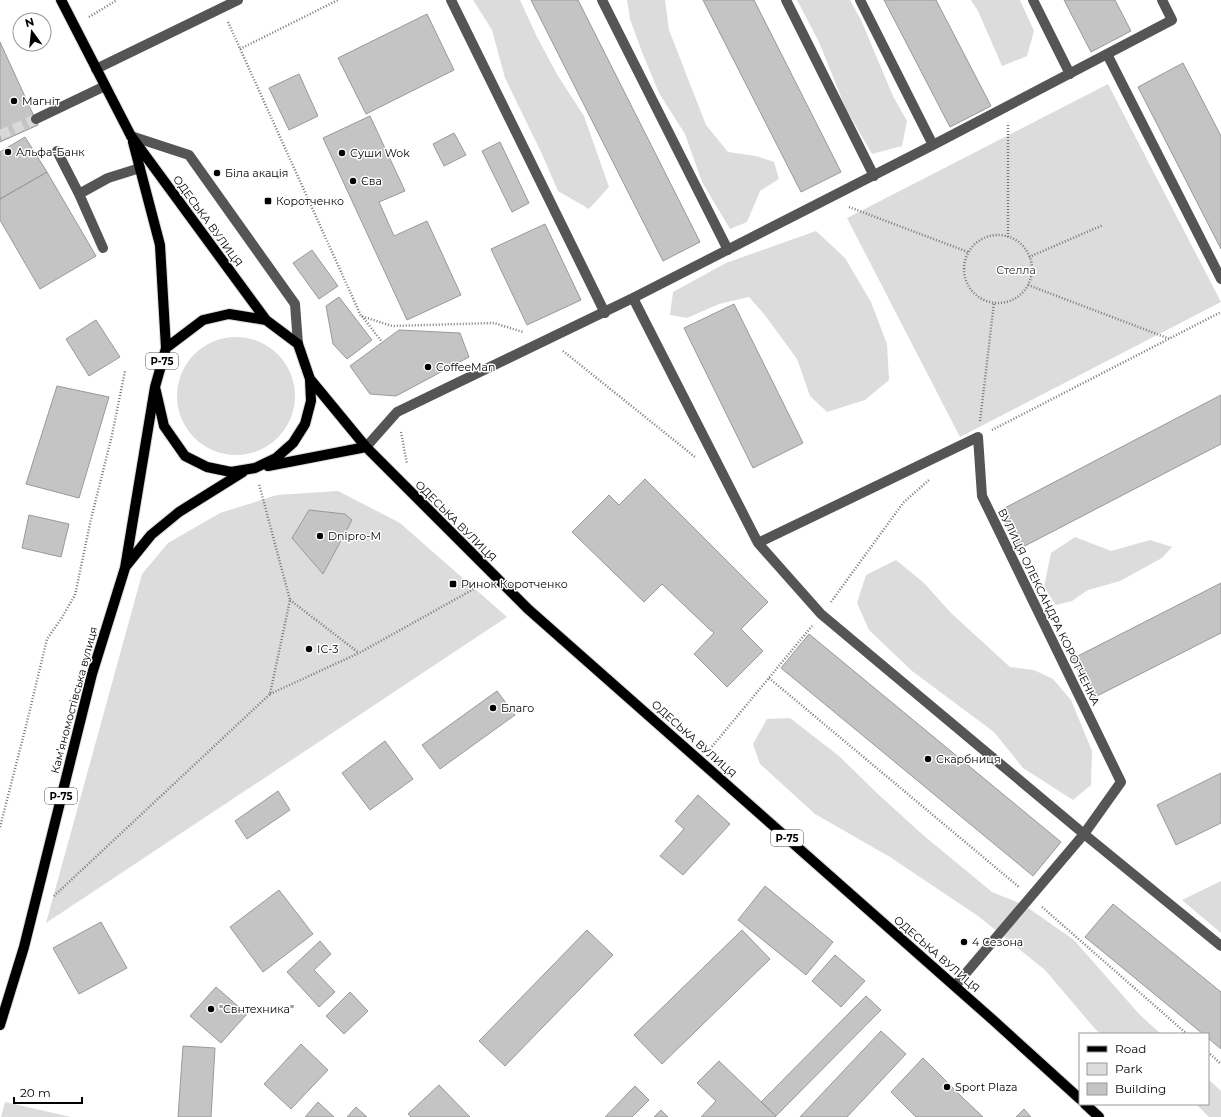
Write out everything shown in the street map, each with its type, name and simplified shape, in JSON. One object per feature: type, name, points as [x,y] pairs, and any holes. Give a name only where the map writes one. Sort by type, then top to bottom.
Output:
[{"type":"main road","name":"ОДЕСЬКА ВУЛИЦЯ","points":[[61,0],[131,136],[266,320]]},
{"type":"main road","name":"ОДЕСЬКА ВУЛИЦЯ","points":[[131,136],[160,245],[166,348]]},
{"type":"main road","name":"Р-75","points":[[255,468],[276,458],[293,443],[305,424],[311,401],[310,379],[298,344],[266,320],[229,314],[203,320],[166,348],[155,388],[164,426],[185,456],[206,467],[231,472],[244,471],[366,447]]},
{"type":"main road","name":"ОДЕСЬКА ВУЛИЦЯ","points":[[310,379],[366,447],[528,609],[955,986],[1079,1098]]},
{"type":"main road","name":"Камʼяномостівська вулиця","points":[[0,1025],[24,947],[92,674],[125,568],[155,388]]},
{"type":"main road","name":"Камʼяномостівська вулиця","points":[[125,568],[151,534],[179,512],[244,471]]},
{"type":"main road","points":[[1086,1105],[1099,1117]]},
{"type":"street","points":[[96,69],[238,0]]},
{"type":"street","points":[[451,0],[605,313]]},
{"type":"street","points":[[602,0],[728,250]]},
{"type":"street","points":[[786,0],[874,176]]},
{"type":"street","points":[[860,0],[933,145]]},
{"type":"street","points":[[1033,0],[1070,74]]},
{"type":"street","points":[[366,447],[397,412],[605,313],[830,199],[1172,20],[1162,0]]},
{"type":"street","points":[[1107,54],[1221,279]]},
{"type":"street","points":[[36,119],[105,86]]},
{"type":"street","points":[[131,136],[189,155],[295,304],[298,344]]},
{"type":"street","points":[[57,151],[103,248]]},
{"type":"street","points":[[78,194],[108,178],[140,168]]},
{"type":"street","points":[[633,298],[758,543],[822,614],[1084,834],[1221,946]]},
{"type":"street","points":[[758,543],[978,437]]},
{"type":"street","name":"ВУЛИЦЯ ОЛЕКСАНДРА КОРОТЧЕНКА","points":[[978,437],[982,496],[1120,782],[1084,834]]},
{"type":"street","points":[[955,986],[1084,834]]},
{"type":"path","points":[[89,17],[117,0]]},
{"type":"path","points":[[240,49],[338,0]]},
{"type":"path","points":[[222,9],[361,316],[382,342]]},
{"type":"path","points":[[1008,107],[1008,237]]},
{"type":"path","points":[[830,199],[968,252]]},
{"type":"path","points":[[1029,257],[1103,225]]},
{"type":"path","points":[[995,235],[1008,237],[1018,242],[1023,247],[1029,257],[1032,269],[1028,285],[1021,294],[1006,302],[994,304],[980,299],[971,291],[964,275],[964,264],[968,252],[974,245],[984,238],[995,235]]},
{"type":"path","points":[[1028,285],[1170,339]]},
{"type":"path","points":[[978,437],[994,304]]},
{"type":"path","points":[[978,437],[1221,312]]},
{"type":"path","points":[[361,316],[392,326],[494,324],[548,339],[696,458]]},
{"type":"path","points":[[0,827],[47,639],[61,619],[75,594],[91,519],[112,435],[124,372]]},
{"type":"path","points":[[397,412],[412,494]]},
{"type":"path","points":[[255,468],[290,600],[270,694]]},
{"type":"path","points":[[700,762],[822,614],[903,504],[932,478]]},
{"type":"path","points":[[54,896],[270,694],[359,653],[495,576]]},
{"type":"path","points":[[290,600],[359,653]]},
{"type":"path","points":[[769,678],[1031,897],[1186,1033]]},
{"type":"path","points":[[1209,1053],[1221,1064]]},
{"type":"green space","points":[[473,0],[520,0],[537,37],[558,76],[584,116],[609,187],[589,209],[558,191],[505,78],[492,30]]},
{"type":"green space","points":[[627,0],[665,0],[669,30],[706,125],[728,152],[756,156],[774,162],[779,179],[760,191],[747,222],[730,229],[702,182],[685,134],[659,93],[642,52],[630,19]]},
{"type":"green space","points":[[797,0],[850,0],[861,20],[893,96],[907,121],[902,146],[872,154],[846,109],[819,42]]},
{"type":"green space","points":[[971,0],[1020,0],[1034,31],[1027,56],[1002,66],[978,11]]},
{"type":"green space","name":"Стелла","points":[[1108,84],[1221,302],[960,437],[847,218]]},
{"type":"green space","points":[[816,231],[845,258],[871,302],[887,344],[889,380],[865,400],[827,412],[810,396],[797,359],[764,314],[749,297],[719,304],[687,318],[670,315],[673,292],[726,263]]},
{"type":"green space","points":[[236,337],[258,342],[269,347],[285,363],[290,374],[295,396],[290,418],[285,429],[269,445],[258,450],[236,455],[214,450],[203,445],[187,429],[182,418],[177,396],[182,374],[187,363],[203,347],[214,342]]},
{"type":"green space","points":[[338,491],[400,523],[507,617],[46,923],[142,574],[168,543],[220,513],[277,495]]},
{"type":"green space","points":[[1075,537],[1111,551],[1150,540],[1172,547],[1162,558],[1120,581],[1088,590],[1072,601],[1056,605],[1044,587],[1051,553]]},
{"type":"green space","points":[[896,560],[924,583],[951,613],[1010,667],[1034,670],[1053,679],[1071,700],[1092,751],[1091,785],[1073,800],[1023,768],[994,732],[912,671],[869,630],[857,603],[866,575]]},
{"type":"green space","points":[[790,718],[839,756],[923,835],[992,892],[1024,905],[1074,940],[1140,1015],[1160,1033],[1100,1033],[1045,970],[978,916],[890,857],[815,814],[760,764],[753,744],[767,719]]},
{"type":"green space","points":[[1221,881],[1221,933],[1182,900]]},
{"type":"green space","points":[[1209,1080],[1221,1091],[1221,1117],[1209,1117],[1197,1105],[1209,1105]]},
{"type":"green space","points":[[5,1102],[71,1117],[1,1117]]},
{"type":"building","points":[[531,0],[578,0],[700,242],[663,261]]},
{"type":"building","points":[[703,0],[754,0],[841,172],[801,192]]},
{"type":"building","points":[[884,0],[936,0],[991,106],[950,127]]},
{"type":"building","points":[[1064,0],[1115,0],[1131,31],[1091,52]]},
{"type":"building","points":[[427,14],[454,70],[366,114],[338,58]]},
{"type":"building","name":"Магніт","points":[[0,42],[38,125],[0,142]]},
{"type":"building","points":[[1183,63],[1221,136],[1221,249],[1138,87]]},
{"type":"building","points":[[299,74],[318,116],[289,130],[269,88]]},
{"type":"building","points":[[370,116],[405,191],[379,202],[394,236],[427,221],[461,295],[407,320],[323,138]]},
{"type":"building","points":[[454,133],[466,155],[444,166],[433,144]]},
{"type":"building","points":[[25,137],[47,172],[0,199],[0,152]]},
{"type":"building","points":[[500,142],[529,203],[512,212],[482,151]]},
{"type":"building","points":[[47,172],[96,256],[40,289],[0,220],[0,199]]},
{"type":"building","points":[[545,224],[581,300],[527,325],[491,249]]},
{"type":"building","points":[[312,250],[338,286],[319,299],[293,263]]},
{"type":"building","points":[[339,297],[372,340],[347,359],[333,344],[326,306]]},
{"type":"building","points":[[734,304],[803,443],[753,468],[684,328]]},
{"type":"building","points":[[96,320],[120,357],[89,376],[66,339]]},
{"type":"building","points":[[399,330],[460,333],[469,357],[396,396],[370,394],[350,366]]},
{"type":"building","points":[[57,386],[109,397],[79,498],[26,484]]},
{"type":"building","points":[[1221,395],[1221,444],[1019,549],[999,511]]},
{"type":"building","points":[[645,479],[768,602],[741,629],[763,651],[727,687],[694,654],[714,633],[662,584],[644,602],[572,532],[609,495],[619,505]]},
{"type":"building","points":[[309,510],[345,514],[352,520],[323,574],[292,538]]},
{"type":"building","points":[[29,515],[69,524],[61,557],[22,548]]},
{"type":"building","points":[[1221,583],[1221,633],[1093,698],[1072,659]]},
{"type":"building","points":[[809,634],[1061,842],[1033,876],[781,668]]},
{"type":"building","points":[[497,691],[515,715],[440,769],[422,745]]},
{"type":"building","points":[[385,741],[413,779],[370,810],[342,773]]},
{"type":"building","points":[[1221,773],[1221,823],[1176,845],[1157,805]]},
{"type":"building","points":[[278,791],[290,810],[247,839],[235,821]]},
{"type":"building","points":[[698,795],[730,824],[683,875],[660,856],[684,829],[675,821]]},
{"type":"building","points":[[765,886],[833,942],[806,975],[738,920]]},
{"type":"building","points":[[279,890],[313,934],[263,972],[230,927]]},
{"type":"building","points":[[1113,904],[1221,992],[1221,1049],[1209,1039],[1209,1033],[1202,1033],[1085,937]]},
{"type":"building","points":[[101,922],[127,968],[79,994],[53,948]]},
{"type":"building","points":[[587,930],[613,955],[505,1066],[479,1041]]},
{"type":"building","points":[[742,930],[770,959],[662,1064],[634,1035]]},
{"type":"building","points":[[320,941],[331,954],[314,970],[335,992],[319,1007],[287,972]]},
{"type":"building","points":[[835,955],[865,981],[841,1007],[812,981]]},
{"type":"building","points":[[216,987],[247,1014],[221,1043],[190,1016]]},
{"type":"building","points":[[350,992],[368,1011],[344,1034],[326,1016]]},
{"type":"building","points":[[866,996],[881,1010],[776,1116],[761,1102]]},
{"type":"building","points":[[881,1031],[906,1054],[847,1117],[800,1117]]},
{"type":"building","points":[[301,1044],[328,1070],[291,1109],[264,1084]]},
{"type":"building","points":[[183,1046],[215,1048],[211,1117],[178,1117]]},
{"type":"building","points":[[923,1058],[983,1117],[916,1117],[891,1092]]},
{"type":"building","points":[[719,1061],[776,1116],[701,1117],[716,1101],[697,1083]]},
{"type":"building","points":[[439,1085],[470,1117],[411,1117],[408,1114]]},
{"type":"building","points":[[635,1086],[649,1100],[632,1117],[605,1117]]},
{"type":"building","points":[[318,1102],[334,1117],[305,1117]]},
{"type":"building","points":[[356,1107],[367,1117],[347,1117]]},
{"type":"building","points":[[1024,1109],[1031,1117],[1016,1117]]},
{"type":"building","points":[[661,1110],[668,1117],[654,1117]]},
{"type":"tunnel","points":[[0,135],[36,119]]},
{"type":"place","name":"Магніт","points":[[14,101]]},
{"type":"place","name":"Альфа-Банк","points":[[8,152]]},
{"type":"place","name":"Суши Wok","points":[[342,153]]},
{"type":"place","name":"Біла акація","points":[[217,173]]},
{"type":"place","name":"Єва","points":[[353,181]]},
{"type":"place","name":"Коротченко","points":[[268,201]]},
{"type":"place","name":"CoffeeMan","points":[[428,367]]},
{"type":"place","name":"Dnipro-M","points":[[320,536]]},
{"type":"place","name":"Ринок Коротченко","points":[[453,584]]},
{"type":"place","name":"ІС-3","points":[[309,649]]},
{"type":"place","name":"Благо","points":[[493,708]]},
{"type":"place","name":"Скарбниця","points":[[928,759]]},
{"type":"place","name":"4 Сезона","points":[[964,942]]},
{"type":"place","name":"\"Свнтехника\"","points":[[211,1009]]},
{"type":"place","name":"Sport Plaza","points":[[947,1087]]}]
